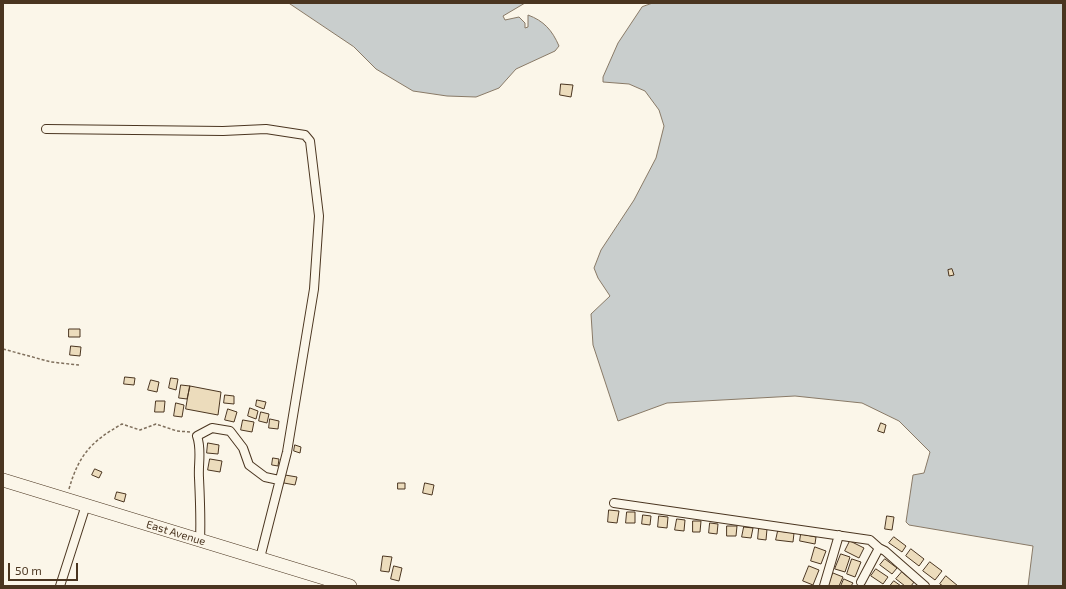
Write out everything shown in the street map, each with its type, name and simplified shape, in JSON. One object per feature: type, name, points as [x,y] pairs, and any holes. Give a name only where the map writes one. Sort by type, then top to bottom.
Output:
[{"type":"main road","name":"East Avenue","points":[[3,480],[350,586]]},
{"type":"street","points":[[46,129],[222,131],[266,128],[305,135],[310,141],[319,216],[314,289],[298,377],[287,452],[260,558]]},
{"type":"street","points":[[200,540],[201,503],[199,477],[201,447],[197,436],[212,428],[230,431],[243,448],[249,465],[265,476],[279,480]]},
{"type":"street","points":[[614,503],[870,540],[925,586]]},
{"type":"street","points":[[60,586],[86,505]]},
{"type":"street","points":[[824,586],[839,535]]},
{"type":"street","points":[[863,585],[879,548]]},
{"type":"path","points":[[3,349],[51,362],[78,365]]},
{"type":"path","points":[[66,499],[74,470],[85,451],[100,436],[122,424],[140,430],[156,424],[177,431],[197,433],[197,436]]},
{"type":"shaded area","points":[[289,3],[525,3],[503,16],[505,20],[519,17],[525,23],[525,28],[528,27],[528,15],[534,17],[547,27],[559,46],[555,51],[516,69],[499,88],[476,97],[447,96],[413,91],[376,69],[354,47]]},
{"type":"shaded area","points":[[653,3],[1063,3],[1063,586],[1028,586],[1033,546],[909,525],[906,522],[913,475],[924,473],[930,452],[899,421],[862,403],[795,396],[667,403],[618,421],[593,345],[591,314],[610,296],[598,278],[594,268],[601,250],[634,200],[656,158],[664,126],[659,110],[645,91],[629,84],[603,82],[603,77],[618,43],[642,7]]},
{"type":"building","points":[[561,84],[573,85],[571,97],[560,95]]},
{"type":"building","points":[[952,269],[954,275],[949,276],[948,270]]},
{"type":"building","points":[[69,329],[80,329],[80,337],[69,337]]},
{"type":"building","points":[[71,346],[81,347],[80,356],[70,355]]},
{"type":"building","points":[[125,377],[135,378],[134,385],[124,384]]},
{"type":"building","points":[[171,378],[178,379],[176,390],[169,388]]},
{"type":"building","points":[[151,380],[159,382],[157,392],[148,390]]},
{"type":"building","points":[[181,385],[190,386],[187,399],[179,398]]},
{"type":"building","points":[[190,386],[221,392],[218,415],[186,409]]},
{"type":"building","points":[[225,395],[234,396],[234,404],[224,403]]},
{"type":"building","points":[[257,400],[266,402],[264,409],[256,406]]},
{"type":"building","points":[[156,401],[165,401],[164,412],[155,412]]},
{"type":"building","points":[[176,403],[184,405],[182,417],[174,416]]},
{"type":"building","points":[[250,408],[258,411],[256,419],[248,416]]},
{"type":"building","points":[[228,409],[237,412],[234,422],[225,420]]},
{"type":"building","points":[[261,412],[269,414],[267,423],[259,421]]},
{"type":"building","points":[[270,419],[279,421],[278,429],[269,428]]},
{"type":"building","points":[[243,420],[254,422],[252,432],[241,430]]},
{"type":"building","points":[[881,423],[886,425],[884,433],[878,431]]},
{"type":"building","points":[[208,443],[219,445],[218,454],[207,453]]},
{"type":"building","points":[[295,445],[301,447],[300,453],[294,451]]},
{"type":"building","points":[[273,458],[279,459],[278,466],[272,465]]},
{"type":"building","points":[[210,459],[222,461],[220,472],[208,470]]},
{"type":"building","points":[[95,469],[102,472],[99,478],[92,475]]},
{"type":"building","points":[[285,475],[297,477],[295,485],[284,483]]},
{"type":"building","points":[[398,483],[405,483],[405,489],[398,489]]},
{"type":"building","points":[[425,483],[434,485],[432,495],[423,493]]},
{"type":"building","points":[[117,492],[126,494],[124,502],[115,499]]},
{"type":"building","points":[[609,510],[619,511],[617,523],[608,522]]},
{"type":"building","points":[[627,512],[635,512],[635,523],[626,523]]},
{"type":"building","points":[[643,515],[651,516],[650,525],[642,524]]},
{"type":"building","points":[[659,516],[668,517],[667,528],[658,527]]},
{"type":"building","points":[[887,516],[894,517],[892,530],[885,529]]},
{"type":"building","points":[[677,519],[685,520],[684,531],[675,530]]},
{"type":"building","points":[[693,521],[701,521],[700,532],[693,532]]},
{"type":"building","points":[[710,523],[718,524],[717,534],[709,533]]},
{"type":"building","points":[[727,526],[737,526],[736,536],[727,536]]},
{"type":"building","points":[[744,527],[753,528],[751,538],[742,537]]},
{"type":"building","points":[[759,528],[767,529],[766,540],[758,539]]},
{"type":"building","points":[[778,531],[794,533],[793,542],[776,540]]},
{"type":"building","points":[[801,534],[816,537],[815,544],[800,541]]},
{"type":"building","points":[[894,537],[906,546],[902,552],[889,543]]},
{"type":"building","points":[[850,541],[864,548],[859,558],[845,551]]},
{"type":"building","points":[[815,547],[826,551],[821,564],[811,561]]},
{"type":"building","points":[[911,549],[924,559],[919,566],[906,556]]},
{"type":"building","points":[[841,554],[850,557],[845,572],[835,569]]},
{"type":"building","points":[[383,556],[392,557],[389,572],[381,571]]},
{"type":"building","points":[[852,559],[861,562],[855,577],[847,574]]},
{"type":"building","points":[[885,559],[897,568],[892,574],[880,565]]},
{"type":"building","points":[[930,562],[942,571],[935,580],[923,571]]},
{"type":"building","points":[[394,566],[402,568],[399,581],[391,579]]},
{"type":"building","points":[[809,566],[819,570],[813,585],[803,581]]},
{"type":"building","points":[[876,569],[888,577],[883,584],[871,576]]},
{"type":"building","points":[[902,572],[914,582],[911,586],[905,586],[896,579]]},
{"type":"building","points":[[833,573],[843,577],[839,586],[828,586]]},
{"type":"building","points":[[946,576],[958,586],[943,586],[940,584]]},
{"type":"building","points":[[844,579],[853,583],[851,586],[841,586]]},
{"type":"building","points":[[894,581],[901,586],[890,586]]}]
